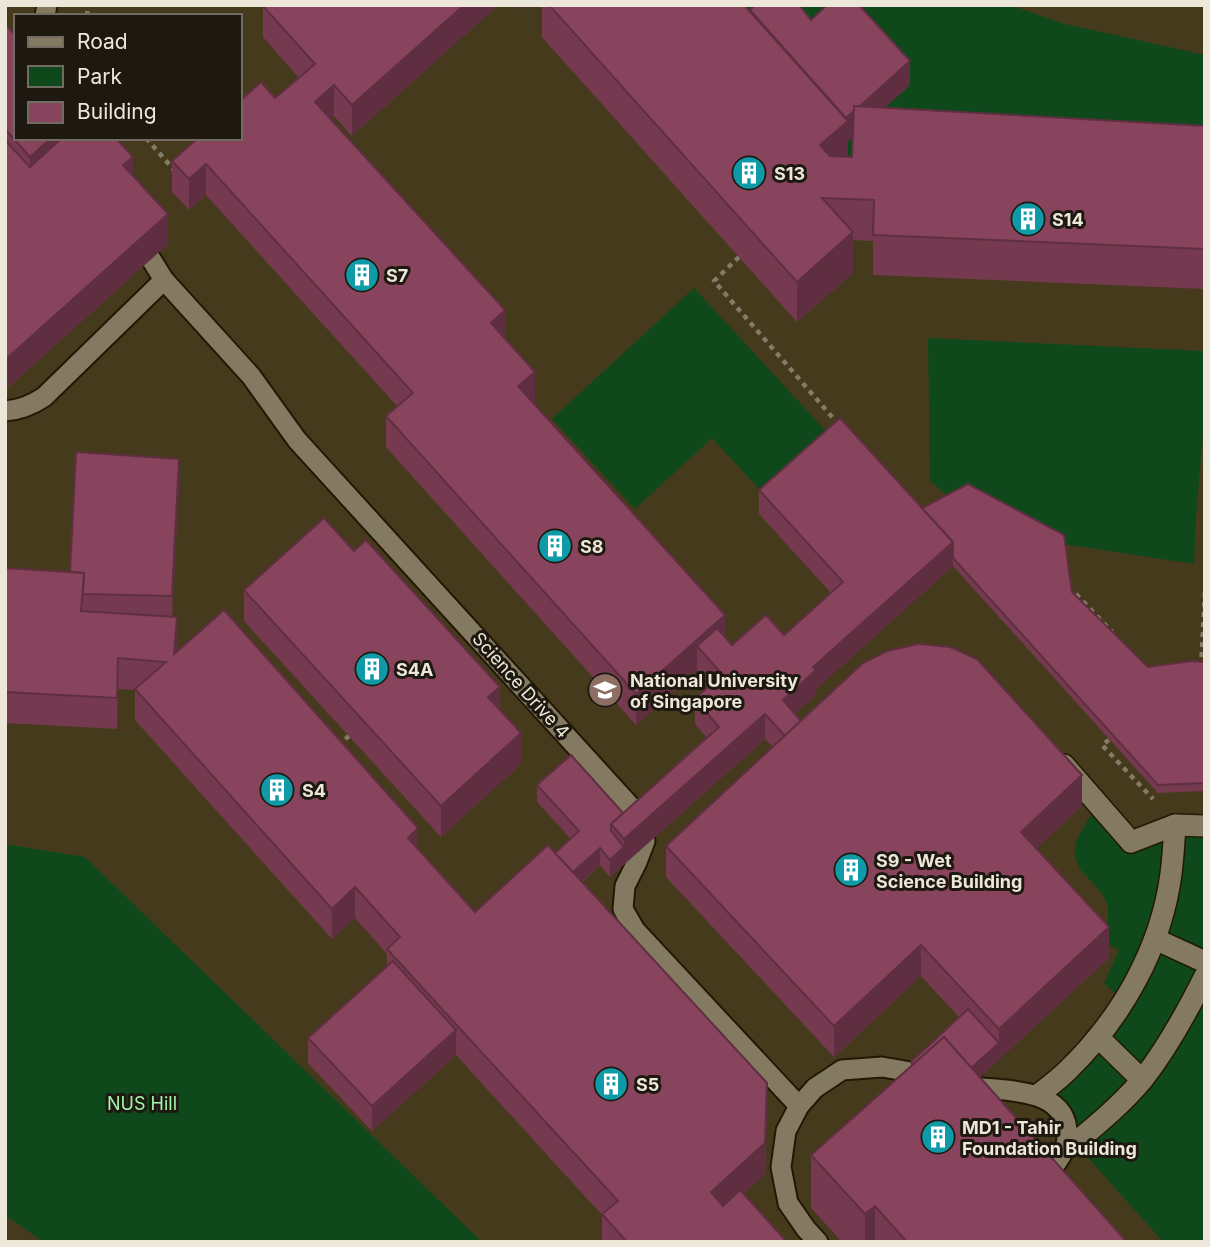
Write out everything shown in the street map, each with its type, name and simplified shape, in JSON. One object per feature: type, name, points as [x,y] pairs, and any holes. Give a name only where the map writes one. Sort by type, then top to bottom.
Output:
[{"type":"street","points":[[1052,753],[1130,842],[1175,825],[1205,826]]},
{"type":"street","points":[[1038,1095],[1066,1072],[1098,1037],[1143,969],[1164,911],[1171,874],[1175,825]]},
{"type":"street","points":[[1155,939],[1205,962]]},
{"type":"street","points":[[1075,1143],[1108,1115],[1142,1080],[1188,1012],[1205,976]]},
{"type":"street","points":[[1098,1037],[1142,1080]]},
{"type":"lane","name":"Science Drive 4","points":[[151,260],[164,280],[251,376],[297,440],[642,819],[645,841],[625,887],[624,909],[635,930],[799,1106]]},
{"type":"lane","points":[[5,411],[32,405],[44,397],[164,280]]},
{"type":"lane","points":[[818,1242],[788,1203],[781,1167],[786,1131],[799,1106],[815,1088],[842,1070],[882,1067],[917,1073]]},
{"type":"lane","points":[[970,1087],[1038,1095],[1057,1107],[1066,1122],[1068,1140],[1055,1165],[1038,1168],[1020,1162],[992,1129],[970,1087]]},
{"type":"path","points":[[148,140],[177,172]]},
{"type":"path","points":[[739,257],[714,281],[840,426]]},
{"type":"path","points":[[1201,671],[1205,591]]},
{"type":"path","points":[[1067,599],[1074,592],[1110,634],[1121,641]]},
{"type":"path","points":[[337,746],[356,728]]},
{"type":"path","points":[[1109,740],[1102,745],[1152,799],[1162,798]]},
{"type":"shaded area","name":"National University of Singapore","points":[[5,5],[1205,5],[1205,1242],[5,1242]]},
{"type":"green space","points":[[707,5],[1010,5],[1061,23],[1205,55],[1205,166],[854,146],[848,161]]},
{"type":"green space","points":[[694,288],[826,431],[761,491],[712,438],[635,509],[552,419]]},
{"type":"green space","points":[[928,338],[1205,351],[1205,408],[1194,564],[991,533],[930,481]]},
{"type":"green space","points":[[1098,804],[1131,842],[1205,826],[1205,1242],[1163,1242],[1075,1143],[1038,1095],[1123,1001],[1104,983],[1119,950],[1100,940],[1108,916],[1106,900],[1083,873],[1075,857],[1078,838]]},
{"type":"green space","name":"NUS Hill","points":[[5,844],[85,857],[482,1242],[43,1242],[5,1215]]},
{"type":"building","points":[[464,5],[352,105],[334,85],[315,102],[505,310],[491,323],[535,372],[518,386],[725,615],[636,694],[386,416],[413,393],[206,164],[189,179],[172,161],[196,140],[242,140],[242,99],[261,82],[275,98],[315,64],[263,6]]},
{"type":"building","points":[[549,5],[744,5],[848,121],[820,145],[830,156],[852,157],[854,106],[1205,126],[1205,249],[873,235],[874,200],[822,198],[853,232],[797,282]]},
{"type":"building","points":[[755,5],[799,5],[811,20],[827,5],[859,5],[910,61],[860,106],[854,106],[854,111],[846,118],[750,10]]},
{"type":"building","points":[[5,24],[14,34],[14,139],[5,129]]},
{"type":"building","points":[[5,140],[30,167],[60,140],[118,140],[133,157],[123,165],[168,214],[5,360]]},
{"type":"building","points":[[15,140],[49,140],[30,157]]},
{"type":"building","points":[[840,418],[953,542],[813,667],[816,670],[783,700],[801,721],[785,736],[765,714],[624,839],[611,824],[719,727],[695,699],[722,674],[697,646],[717,628],[732,645],[766,615],[784,635],[843,582],[759,490]]},
{"type":"building","points":[[76,452],[179,459],[172,596],[83,594],[84,573],[70,572]]},
{"type":"building","points":[[968,484],[1064,535],[1072,592],[1148,667],[1192,661],[1205,662],[1205,783],[1158,785],[953,558],[953,542],[922,508]]},
{"type":"building","name":"S4A","points":[[324,518],[354,551],[366,540],[500,687],[488,697],[521,733],[441,806],[244,590]]},
{"type":"building","points":[[5,568],[84,573],[81,611],[177,617],[174,654],[224,610],[418,828],[408,838],[475,912],[548,845],[767,1083],[765,1143],[711,1192],[723,1206],[740,1190],[787,1242],[627,1242],[602,1214],[618,1201],[387,949],[400,937],[355,887],[332,909],[135,689],[166,662],[118,658],[117,698],[5,692]]},
{"type":"building","name":"S9 - Wet Science Building","points":[[918,644],[950,647],[977,659],[1082,775],[1021,832],[1109,927],[999,1029],[921,945],[834,1026],[666,846],[863,663],[887,651]]},
{"type":"building","points":[[571,755],[623,813],[611,824],[611,831],[624,847],[610,860],[600,848],[573,872],[555,853],[579,831],[537,785]]},
{"type":"building","points":[[393,961],[456,1030],[372,1106],[308,1038]]},
{"type":"building","points":[[968,1009],[999,1043],[971,1068],[944,1037],[913,1065],[911,1062]]},
{"type":"building","points":[[944,1037],[1127,1242],[907,1242],[875,1206],[865,1214],[811,1155]]},
{"type":"place","name":"S13","points":[[749,173]]},
{"type":"place","name":"S14","points":[[1028,219]]},
{"type":"place","name":"S7","points":[[362,275]]},
{"type":"place","name":"S8","points":[[555,546]]},
{"type":"place","name":"S4A","points":[[372,669]]},
{"type":"place","name":"National University of Singapore","points":[[605,690]]},
{"type":"place","name":"S4","points":[[277,790]]},
{"type":"place","name":"S9 - Wet Science Building","points":[[851,870]]},
{"type":"place","name":"S5","points":[[611,1084]]},
{"type":"place","name":"MD1 - Tahir Foundation Building","points":[[938,1137]]}]
